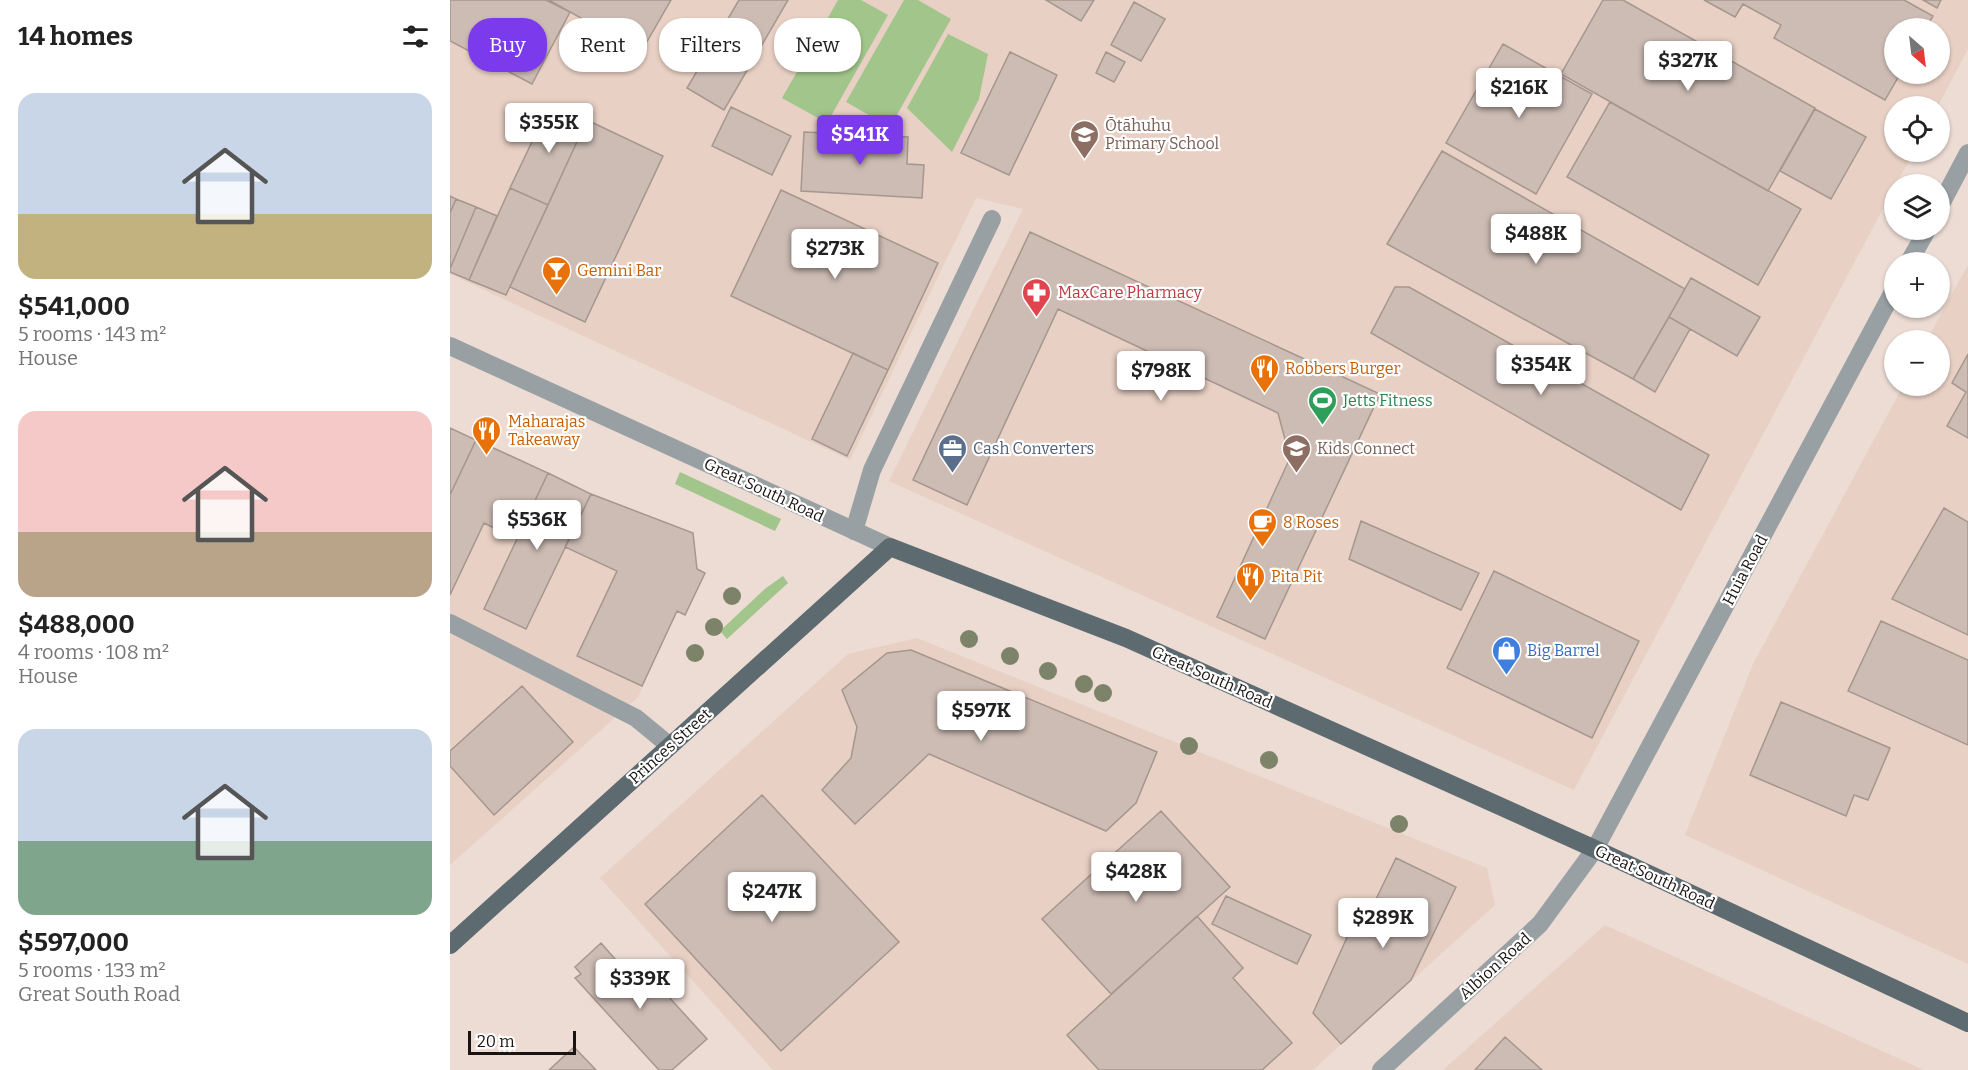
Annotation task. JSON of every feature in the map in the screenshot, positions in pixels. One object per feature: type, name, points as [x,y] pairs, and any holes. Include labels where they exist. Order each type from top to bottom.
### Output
[{"type":"main road","name":"Great South Road","points":[[890,547],[1126,638],[1595,849],[1968,1023]]},
{"type":"main road","name":"Princes Street","points":[[450,945],[890,547]]},
{"type":"street","points":[[1950,187],[1968,153]]},
{"type":"street","points":[[854,531],[872,470],[992,219]]},
{"type":"street","name":"Huia Road","points":[[1595,849],[1884,309]]},
{"type":"street","name":"Great South Road","points":[[450,346],[890,547]]},
{"type":"street","points":[[450,623],[636,718],[670,746]]},
{"type":"street","name":"Albion Road","points":[[1381,1070],[1540,924],[1595,849]]},
{"type":"shaded area","points":[[450,0],[1968,0],[1968,49],[1950,83],[1950,18],[1884,18],[1884,84],[1950,84],[1943,96],[1884,96],[1884,162],[1908,162],[1902,174],[1884,174],[1884,207],[1574,790],[889,481],[1023,209],[976,198],[850,460],[450,274]]},
{"type":"shaded area","points":[[1968,265],[1968,964],[1685,835],[1753,664],[1898,396],[1950,396],[1950,330],[1932,330],[1939,318],[1950,318],[1950,298]]},
{"type":"shaded area","points":[[450,428],[591,494],[705,573],[685,615],[677,612],[638,697],[450,865]]},
{"type":"shaded area","points":[[917,638],[1487,868],[1495,905],[1313,1070],[773,1070],[600,878],[848,654]]},
{"type":"shaded area","points":[[1605,925],[1924,1070],[1443,1070]]},
{"type":"green space","points":[[838,0],[861,0],[888,15],[861,63],[861,18],[828,18]]},
{"type":"green space","points":[[904,0],[918,0],[951,19],[890,127],[846,102]]},
{"type":"green space","points":[[948,34],[988,54],[979,99],[952,152],[907,108]]},
{"type":"green space","points":[[797,72],[856,72],[827,123],[782,98]]},
{"type":"green space","points":[[680,472],[781,519],[775,531],[675,484]]},
{"type":"green space","points":[[783,576],[788,583],[727,639],[720,631],[766,588]]},
{"type":"building","points":[[450,0],[546,0],[570,12],[567,18],[559,18],[559,33],[547,56],[547,18],[468,18],[468,50],[450,41]]},
{"type":"building","points":[[549,0],[671,0],[647,42],[647,18],[581,18]]},
{"type":"building","points":[[739,0],[788,0],[778,18],[774,18],[774,24],[762,45],[762,18],[728,18]]},
{"type":"building","points":[[1046,0],[1094,0],[1081,21]]},
{"type":"building","points":[[1603,0],[1623,0],[1815,108],[1768,191],[1561,74]]},
{"type":"building","points":[[1704,0],[1904,0],[1933,16],[1932,18],[1884,18],[1884,84],[1894,84],[1887,96],[1884,96],[1884,99],[1774,38],[1781,25],[1743,4],[1735,17]]},
{"type":"building","points":[[1923,0],[1941,0],[1937,8]]},
{"type":"building","points":[[1134,2],[1165,19],[1141,61],[1111,45]]},
{"type":"building","points":[[1503,44],[1592,94],[1536,194],[1446,143]]},
{"type":"building","points":[[1010,52],[1057,75],[1009,175],[961,153]]},
{"type":"building","points":[[1106,52],[1125,62],[1114,82],[1096,73]]},
{"type":"building","points":[[509,72],[538,72],[532,84]]},
{"type":"building","points":[[696,72],[746,72],[724,110],[687,88]]},
{"type":"building","points":[[1610,102],[1801,209],[1758,285],[1567,177]]},
{"type":"building","points":[[550,104],[587,120],[548,205],[510,188]]},
{"type":"building","points":[[731,107],[791,136],[772,175],[712,146]]},
{"type":"building","points":[[1815,109],[1866,137],[1831,199],[1780,171]]},
{"type":"building","points":[[587,120],[663,156],[585,322],[510,287]]},
{"type":"building","points":[[804,132],[908,137],[907,164],[924,165],[922,198],[801,191]]},
{"type":"building","points":[[1442,151],[1685,289],[1633,379],[1387,244]]},
{"type":"building","points":[[510,188],[548,205],[506,295],[469,280]]},
{"type":"building","points":[[781,190],[938,263],[888,370],[731,296]]},
{"type":"building","points":[[450,196],[456,199],[450,213]]},
{"type":"building","points":[[456,199],[476,207],[450,269],[450,213]]},
{"type":"building","points":[[476,207],[497,216],[469,280],[450,272],[450,269]]},
{"type":"building","points":[[1030,232],[1380,394],[1265,639],[1217,617],[1290,458],[1278,413],[1058,309],[967,505],[913,480]]},
{"type":"building","points":[[1691,278],[1760,317],[1737,356],[1669,317]]},
{"type":"building","points":[[1395,287],[1409,287],[1709,455],[1681,510],[1371,333]]},
{"type":"building","points":[[1669,317],[1690,329],[1655,392],[1633,379]]},
{"type":"building","points":[[853,353],[888,370],[847,456],[812,439]]},
{"type":"building","points":[[1968,354],[1968,438],[1947,426],[1966,392],[1952,383]]},
{"type":"building","points":[[450,428],[476,440],[450,495]]},
{"type":"building","points":[[476,440],[548,473],[517,539],[484,523],[450,595],[450,495]]},
{"type":"building","points":[[548,473],[591,494],[526,629],[484,609]]},
{"type":"building","points":[[591,494],[693,533],[697,569],[705,573],[685,615],[677,611],[642,686],[577,656],[617,571],[565,547]]},
{"type":"building","points":[[1944,508],[1968,522],[1968,635],[1892,599]]},
{"type":"building","points":[[1361,521],[1479,573],[1461,610],[1349,559]]},
{"type":"building","points":[[1494,571],[1639,641],[1592,738],[1447,668]]},
{"type":"building","points":[[1881,621],[1968,660],[1968,745],[1848,691]]},
{"type":"building","points":[[911,650],[1157,752],[1136,803],[1106,831],[929,754],[855,824],[822,790],[851,758],[857,727],[842,690],[887,653]]},
{"type":"building","points":[[522,686],[573,742],[494,815],[450,766],[450,751]]},
{"type":"building","points":[[1781,702],[1890,748],[1868,800],[1854,795],[1846,816],[1750,775]]},
{"type":"building","points":[[762,795],[899,942],[781,1051],[645,904]]},
{"type":"building","points":[[1161,811],[1230,887],[1111,994],[1042,919]]},
{"type":"building","points":[[1396,858],[1456,887],[1411,980],[1341,1044],[1313,1013],[1349,933],[1358,936]]},
{"type":"building","points":[[1226,896],[1311,935],[1297,964],[1212,924]]},
{"type":"building","points":[[1197,916],[1243,968],[1233,978],[1292,1043],[1262,1070],[1099,1070],[1067,1035]]},
{"type":"building","points":[[601,943],[637,984],[648,974],[707,1039],[672,1070],[659,1070],[575,978],[581,974],[575,967]]},
{"type":"building","points":[[1505,1037],[1542,1070],[1475,1070]]},
{"type":"building","points":[[574,1047],[596,1070],[549,1070]]},
{"type":"place","name":"Ōtāhuhu Primary School","points":[[1084,160]]},
{"type":"place","name":"Gemini Bar","points":[[556,296]]},
{"type":"place","name":"MaxCare Pharmacy","points":[[1037,318]]},
{"type":"place","name":"Robbers Burger","points":[[1264,394]]},
{"type":"place","name":"Jetts Fitness","points":[[1322,426]]},
{"type":"place","name":"Maharajas Takeaway","points":[[487,456]]},
{"type":"place","name":"Cash Converters","points":[[952,474]]},
{"type":"place","name":"Kids Connect","points":[[1296,474]]},
{"type":"place","name":"8 Roses","points":[[1262,548]]},
{"type":"place","name":"Pita Pit","points":[[1250,602]]},
{"type":"place","name":"Big Barrel","points":[[1506,676]]}]
